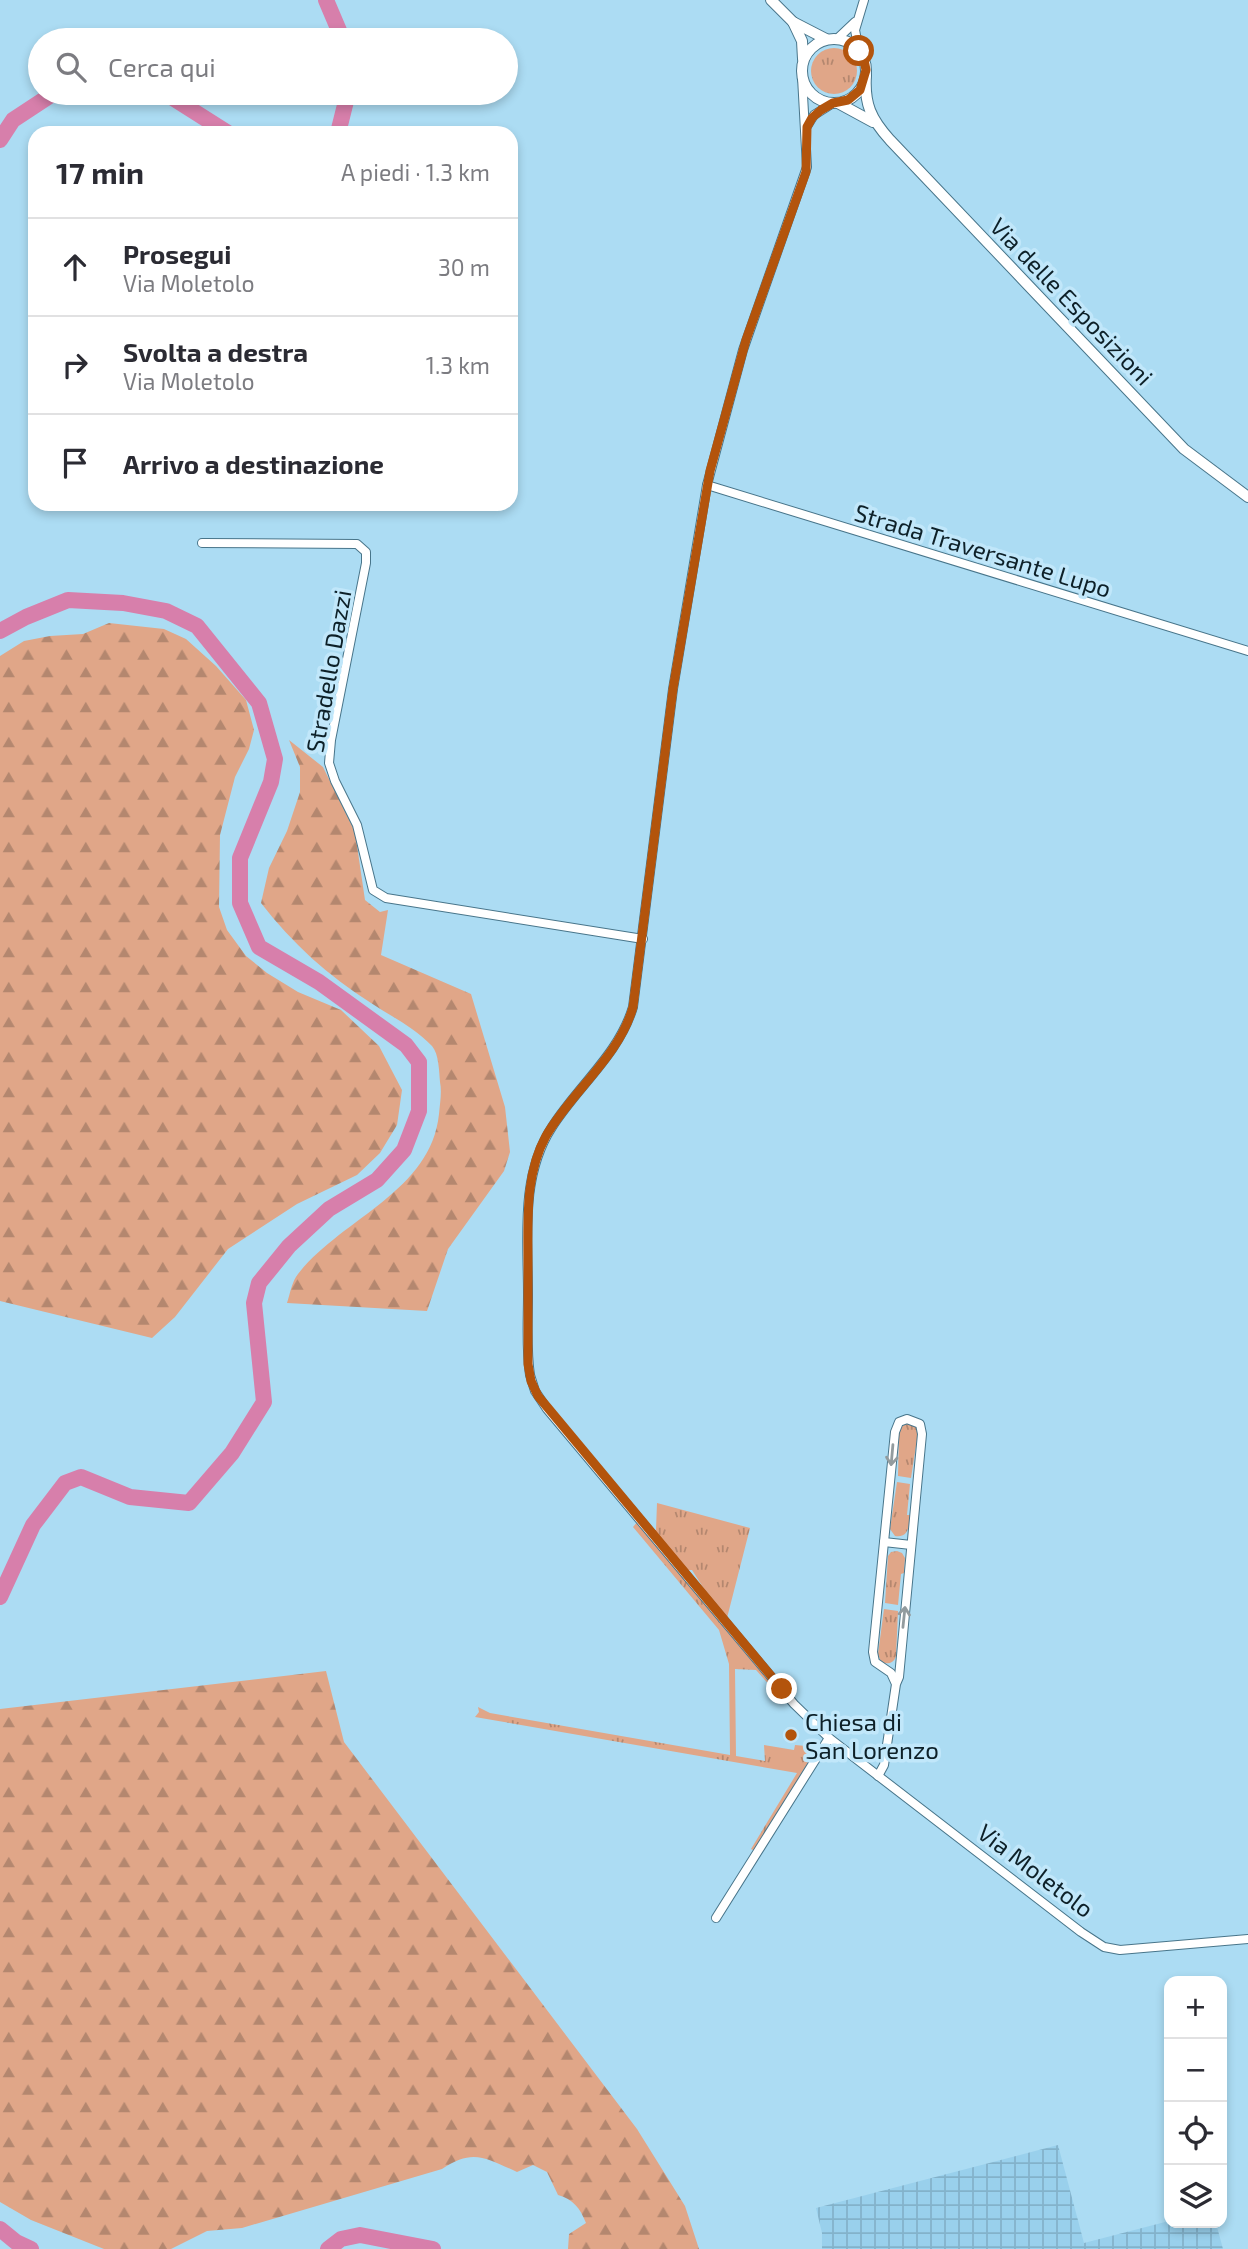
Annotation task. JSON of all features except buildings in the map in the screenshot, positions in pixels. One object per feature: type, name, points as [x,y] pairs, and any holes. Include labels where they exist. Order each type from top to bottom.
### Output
[{"type":"street","points":[[771,0],[793,22],[847,41],[859,51]]},
{"type":"street","points":[[806,128],[812,118],[848,100],[863,85],[866,65],[855,36],[864,0]]},
{"type":"street","points":[[836,105],[813,95],[806,87],[802,71],[805,55],[812,47],[857,20]]},
{"type":"street","name":"Via Moletolo","points":[[793,22],[802,44],[806,172],[743,350],[707,485],[673,689],[636,995],[628,1022],[612,1048],[555,1121],[534,1164],[528,1208],[530,1375],[538,1396],[547,1409],[799,1709],[829,1738],[1104,1947],[1126,1950],[1248,1939]]},
{"type":"street","name":"Via delle Esposizioni","points":[[866,75],[866,103],[876,124],[1184,449],[1248,496]]},
{"type":"street","name":"Via delle Esposizioni","points":[[836,105],[876,124]]},
{"type":"street","name":"Strada Traversante Lupo","points":[[707,485],[1248,651]]},
{"type":"street","name":"Stradello Dazzi","points":[[202,543],[357,544],[366,552],[331,740],[330,763],[335,781],[357,825],[373,890],[386,898],[643,939]]},
{"type":"street","points":[[878,1776],[884,1765],[899,1676],[922,1432],[920,1424],[910,1419],[901,1421],[895,1429],[873,1652],[876,1662],[891,1673],[896,1684]]},
{"type":"street","points":[[884,1542],[911,1545]]},
{"type":"street","points":[[883,1668],[890,1669],[896,1665],[901,1655]]},
{"type":"street","points":[[716,1918],[829,1738]]},
{"type":"shaded area","points":[[1058,2145],[1084,2243],[1164,2222],[1164,2228],[1217,2228],[1223,2249],[822,2249],[822,2233],[816,2208]]},
{"type":"green space","points":[[834,48],[843,49],[850,55],[856,62],[856,80],[850,87],[843,93],[834,94],[825,93],[818,87],[812,80],[811,71],[812,62],[818,55],[825,49]]},
{"type":"green space","points":[[109,623],[164,629],[186,639],[216,666],[246,700],[254,730],[249,749],[235,777],[220,835],[219,907],[227,930],[246,956],[267,973],[298,992],[341,1010],[379,1046],[402,1090],[397,1125],[380,1153],[357,1175],[297,1204],[228,1249],[175,1317],[152,1338],[0,1301],[0,656],[24,641],[83,634]]},
{"type":"green space","points":[[289,740],[323,767],[355,832],[365,900],[380,912],[388,910],[381,955],[471,994],[505,1107],[510,1152],[504,1171],[448,1249],[427,1311],[287,1303],[296,1277],[316,1254],[382,1202],[420,1164],[432,1141],[441,1094],[439,1068],[432,1046],[325,970],[285,932],[261,903],[269,868],[287,831],[300,792],[300,767]]},
{"type":"green space","points":[[908,1423],[916,1427],[918,1433],[911,1478],[898,1476],[899,1431]]},
{"type":"green space","points":[[897,1482],[910,1484],[907,1515],[910,1515],[909,1527],[906,1533],[900,1536],[895,1536],[890,1529]]},
{"type":"green space","points":[[657,1503],[750,1528],[727,1618],[692,1570],[687,1570],[653,1530],[656,1530]]},
{"type":"green space","points":[[638,1521],[785,1698],[783,1700],[756,1670],[735,1669],[736,1756],[765,1761],[764,1745],[794,1750],[795,1745],[806,1746],[807,1742],[821,1744],[755,1851],[751,1849],[797,1773],[475,1717],[479,1712],[478,1707],[490,1713],[730,1755],[729,1664],[719,1630],[633,1527]]},
{"type":"green space","points":[[897,1551],[905,1558],[898,1605],[885,1603],[888,1556]]},
{"type":"green space","points":[[884,1609],[898,1611],[896,1656],[888,1663],[881,1662],[878,1654]]},
{"type":"green space","points":[[326,1671],[344,1742],[637,2129],[685,2206],[699,2249],[568,2249],[569,2234],[586,2223],[575,2205],[558,2195],[547,2172],[533,2165],[517,2172],[480,2157],[462,2159],[442,2169],[242,2228],[207,2231],[171,2249],[104,2249],[31,2220],[0,2202],[0,1709]]},
{"type":"waterway","points":[[326,0],[338,28]]},
{"type":"waterway","points":[[0,140],[13,120],[36,105]]},
{"type":"waterway","points":[[184,105],[217,126]]},
{"type":"waterway","points":[[340,126],[345,105]]},
{"type":"waterway","points":[[0,631],[68,600],[123,603],[166,611],[197,626],[259,703],[275,759],[271,782],[240,858],[240,903],[259,947],[319,982],[406,1045],[419,1062],[419,1111],[404,1150],[377,1180],[329,1209],[289,1246],[259,1283],[254,1303],[264,1402],[232,1453],[189,1503],[130,1497],[81,1477],[65,1483],[33,1525],[0,1597]]},
{"type":"waterway","points":[[0,2229],[16,2242],[31,2249]]},
{"type":"waterway","points":[[328,2249],[341,2239],[360,2235],[433,2249]]},
{"type":"place","name":"Chiesa di San Lorenzo","points":[[791,1735]]},
{"type":"route","points":[[782,1689],[538,1396],[531,1381],[528,1364],[528,1208],[532,1173],[545,1138],[619,1038],[633,1007],[673,689],[710,471],[746,340],[806,172],[807,127],[821,110],[833,103],[848,100],[860,90],[865,81],[866,65],[859,51]]}]
